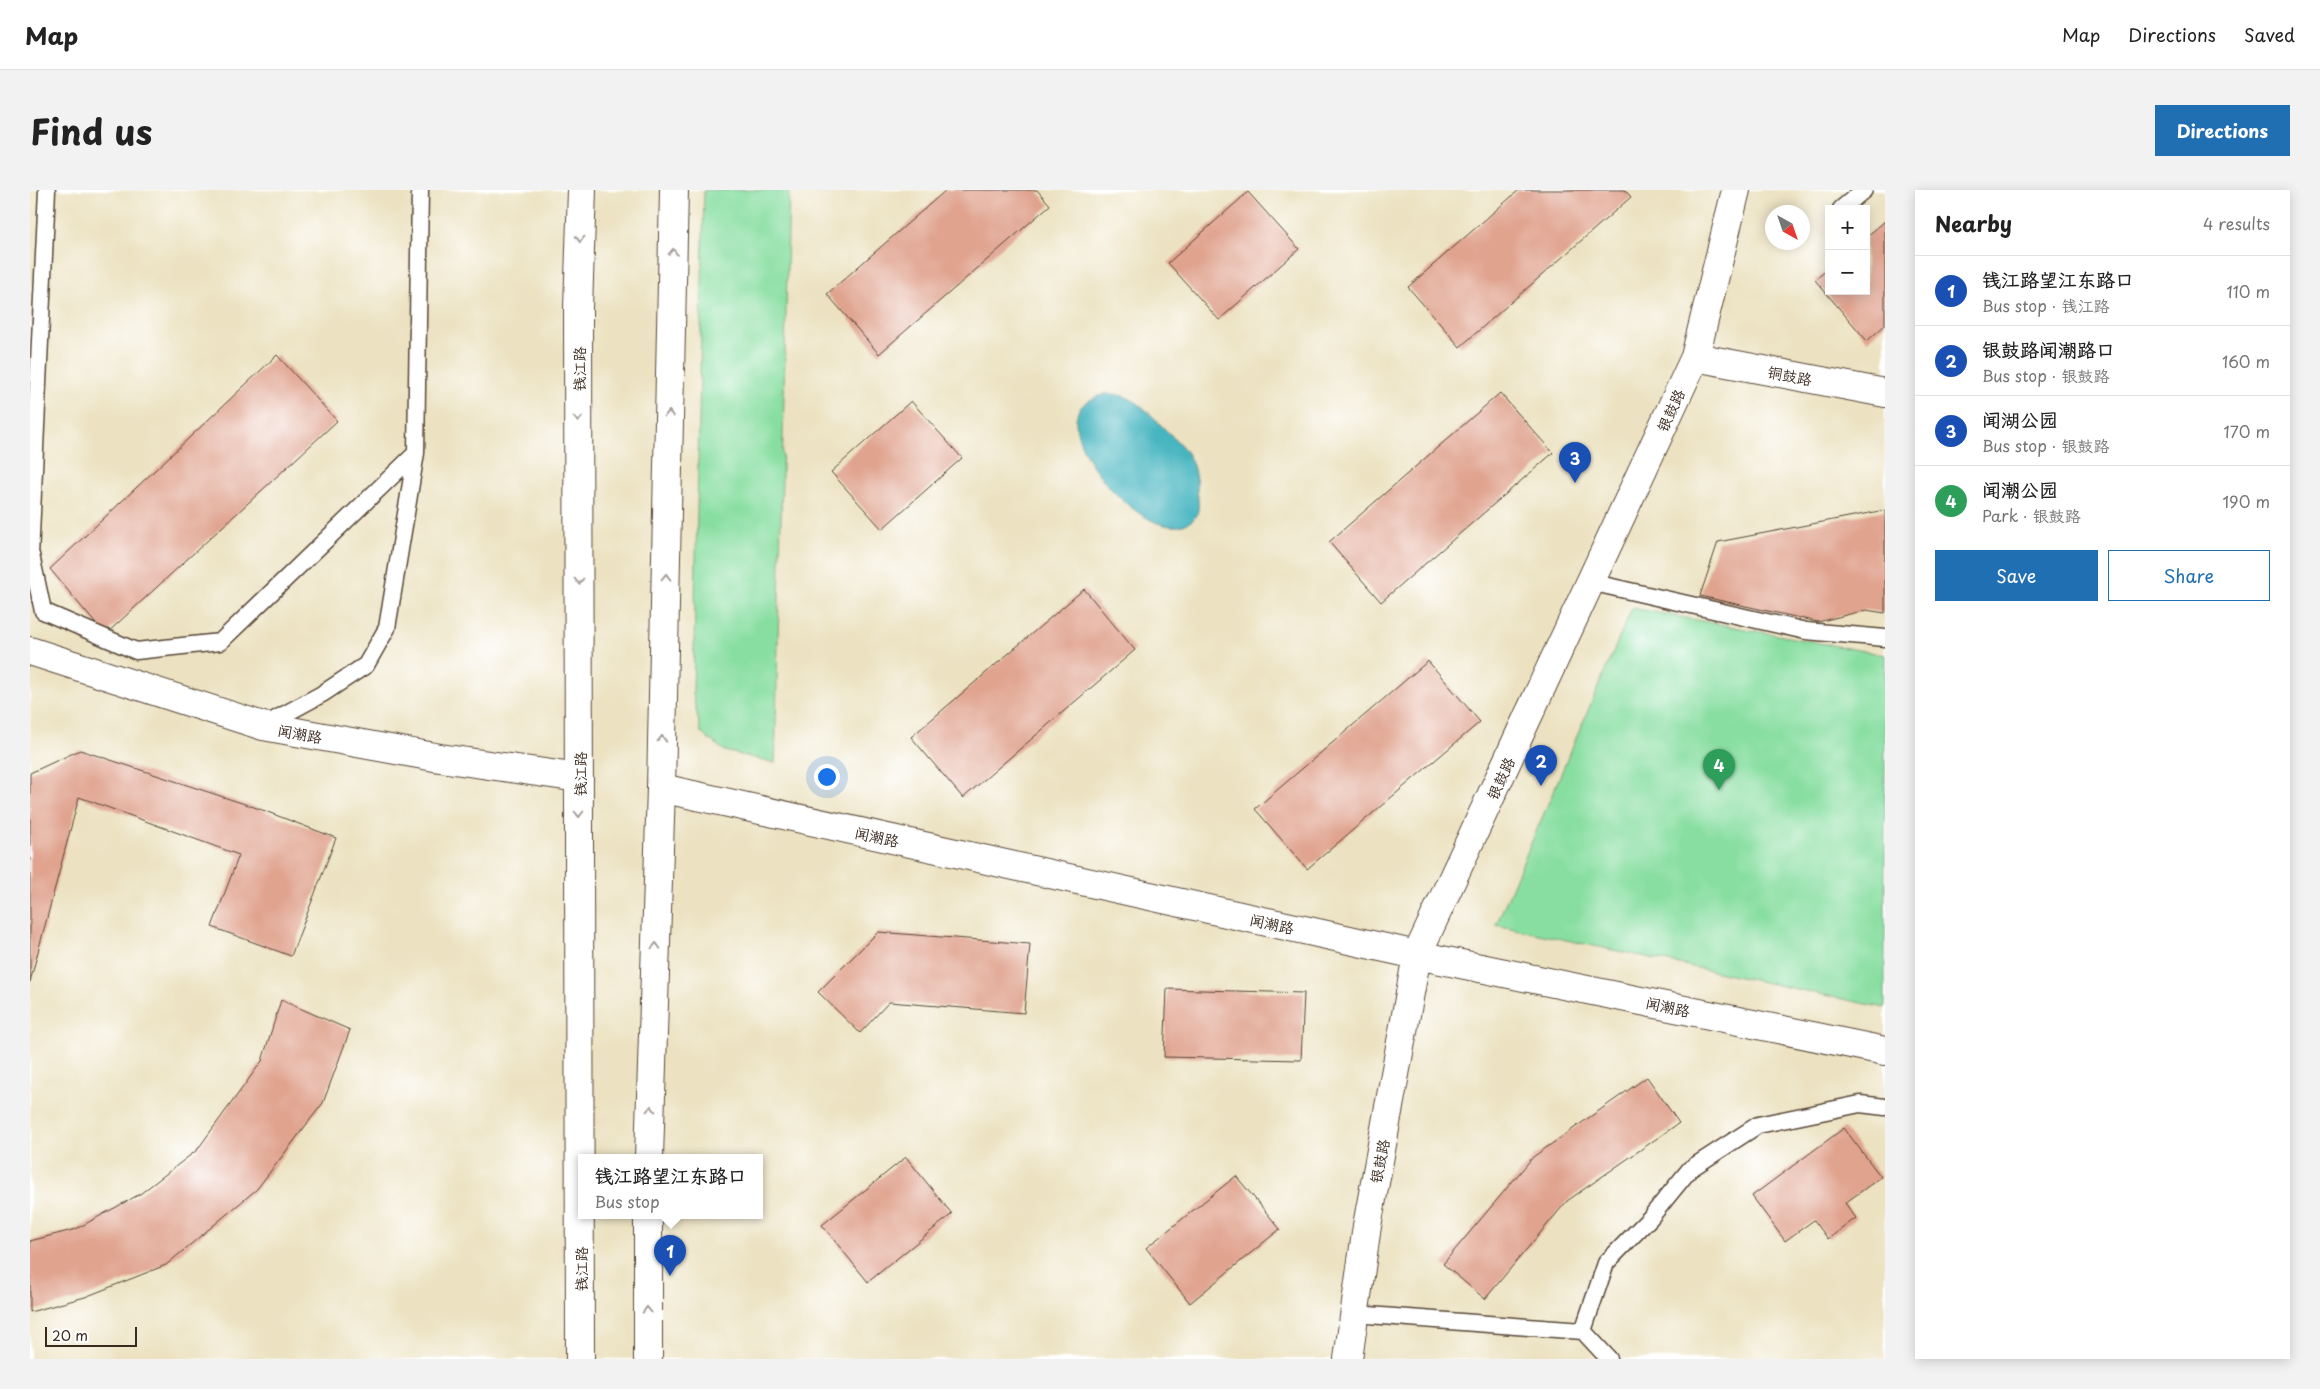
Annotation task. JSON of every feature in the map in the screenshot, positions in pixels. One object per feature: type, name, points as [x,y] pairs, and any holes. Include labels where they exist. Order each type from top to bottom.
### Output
[{"type":"street","name":"钱江路","points":[[580,1154],[578,308],[582,190]]},
{"type":"street","points":[[649,1154],[661,788],[674,190]]},
{"type":"street","name":"银鼓路","points":[[1348,1359],[1367,1226],[1417,955],[1695,357],[1736,190]]},
{"type":"street","name":"铜鼓路","points":[[1695,357],[1885,393]]},
{"type":"street","name":"闻潮路","points":[[30,651],[263,726],[440,758],[579,778]]},
{"type":"street","name":"闻潮路","points":[[661,788],[1417,955],[1885,1051]]},
{"type":"street","name":"钱江路","points":[[580,1219],[580,1359]]},
{"type":"street","points":[[648,1219],[648,1359]]},
{"type":"lane","points":[[48,190],[31,556],[44,611],[136,650],[220,642],[416,453]]},
{"type":"lane","points":[[263,726],[322,694],[366,665],[387,628],[416,453],[420,190]]},
{"type":"lane","points":[[1846,205],[1864,190]]},
{"type":"lane","points":[[1590,582],[1806,631],[1885,638]]},
{"type":"lane","points":[[1583,1331],[1606,1263],[1650,1218],[1690,1169],[1758,1125],[1860,1104],[1885,1107]]},
{"type":"lane","points":[[1355,1314],[1583,1331],[1609,1359]]},
{"type":"green space","points":[[704,190],[789,190],[775,763],[725,751],[701,733],[693,695]]},
{"type":"green space","points":[[1632,608],[1885,655],[1885,1008],[1496,925]]},
{"type":"water","points":[[1106,394],[1116,394],[1139,404],[1186,452],[1194,469],[1198,498],[1198,512],[1192,521],[1170,526],[1150,519],[1129,505],[1109,487],[1092,465],[1081,443],[1076,423],[1082,405]]},
{"type":"building","points":[[946,190],[1037,190],[1050,205],[879,354],[827,294]]},
{"type":"building","points":[[1519,190],[1625,190],[1631,197],[1460,347],[1408,287]]},
{"type":"building","points":[[1248,192],[1299,249],[1219,320],[1168,263]]},
{"type":"building","points":[[1885,221],[1885,325],[1867,341],[1828,295],[1870,295],[1870,234]]},
{"type":"building","points":[[1825,271],[1825,292],[1815,280]]},
{"type":"building","points":[[277,355],[337,421],[105,635],[50,569]]},
{"type":"building","points":[[1500,393],[1553,453],[1381,602],[1329,542]]},
{"type":"building","points":[[911,401],[962,458],[882,529],[831,472]]},
{"type":"building","points":[[1885,510],[1885,613],[1866,610],[1818,622],[1700,596],[1718,542]]},
{"type":"building","points":[[1084,589],[1135,650],[963,798],[911,737]]},
{"type":"building","points":[[1428,661],[1480,722],[1307,869],[1255,809]]},
{"type":"building","points":[[80,750],[257,808],[336,838],[291,956],[212,927],[239,855],[79,797],[30,982],[30,773]]},
{"type":"building","points":[[878,932],[1030,944],[1024,1013],[889,1002],[860,1033],[818,992]]},
{"type":"building","points":[[1167,989],[1304,993],[1301,1060],[1164,1057]]},
{"type":"building","points":[[281,1000],[350,1030],[323,1103],[257,1189],[166,1265],[85,1297],[30,1312],[30,1241],[76,1229],[140,1194],[197,1150],[262,1061]]},
{"type":"building","points":[[1647,1077],[1679,1123],[1567,1201],[1485,1299],[1443,1264],[1533,1157]]},
{"type":"building","points":[[1844,1128],[1881,1177],[1845,1203],[1856,1218],[1828,1239],[1814,1220],[1785,1241],[1752,1196]]},
{"type":"building","points":[[906,1157],[952,1214],[868,1282],[822,1225]]},
{"type":"building","points":[[1236,1176],[1280,1229],[1190,1303],[1146,1248]]},
{"type":"place","name":"闻湖公园","points":[[1575,483]]},
{"type":"place","name":"银鼓路闻潮路口","points":[[1541,786]]},
{"type":"place","name":"闻潮公园","points":[[1719,790]]},
{"type":"place","name":"钱江路望江东路口","points":[[670,1276]]}]
